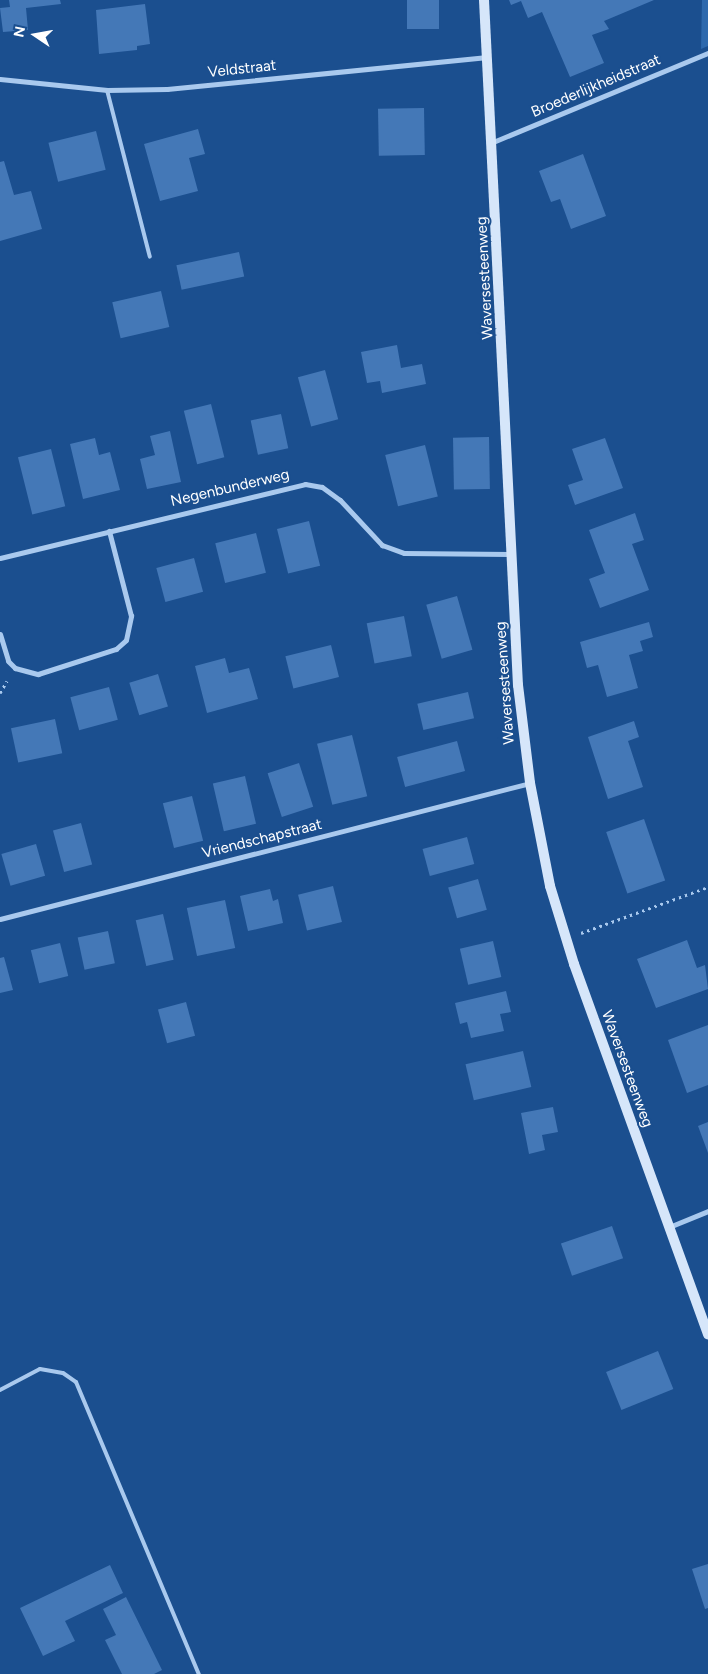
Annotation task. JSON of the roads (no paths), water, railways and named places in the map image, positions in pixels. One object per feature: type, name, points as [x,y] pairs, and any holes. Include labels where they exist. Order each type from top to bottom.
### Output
[{"type":"street","name":"Waversesteenweg","points":[[484,0],[486,57],[493,142],[518,685],[530,783],[550,886],[566,938],[708,1335]]},
{"type":"street","name":"Broederlijkheidstraat","points":[[493,142],[708,53]]},
{"type":"street","name":"Veldstraat","points":[[0,79],[107,90],[167,89],[486,57]]},
{"type":"street","name":"Negenbunderweg","points":[[0,558],[305,484],[322,487],[340,500],[382,545],[404,554],[513,554]]},
{"type":"street","points":[[0,634],[8,661],[15,668],[38,674],[116,649],[126,640],[130,616],[109,531]]},
{"type":"street","name":"Vriendschapstraat","points":[[0,919],[530,783]]},
{"type":"street","points":[[668,1227],[708,1211]]},
{"type":"lane","points":[[107,90],[150,257]]},
{"type":"lane","points":[[0,1390],[40,1369],[62,1373],[76,1382],[199,1674]]}]
